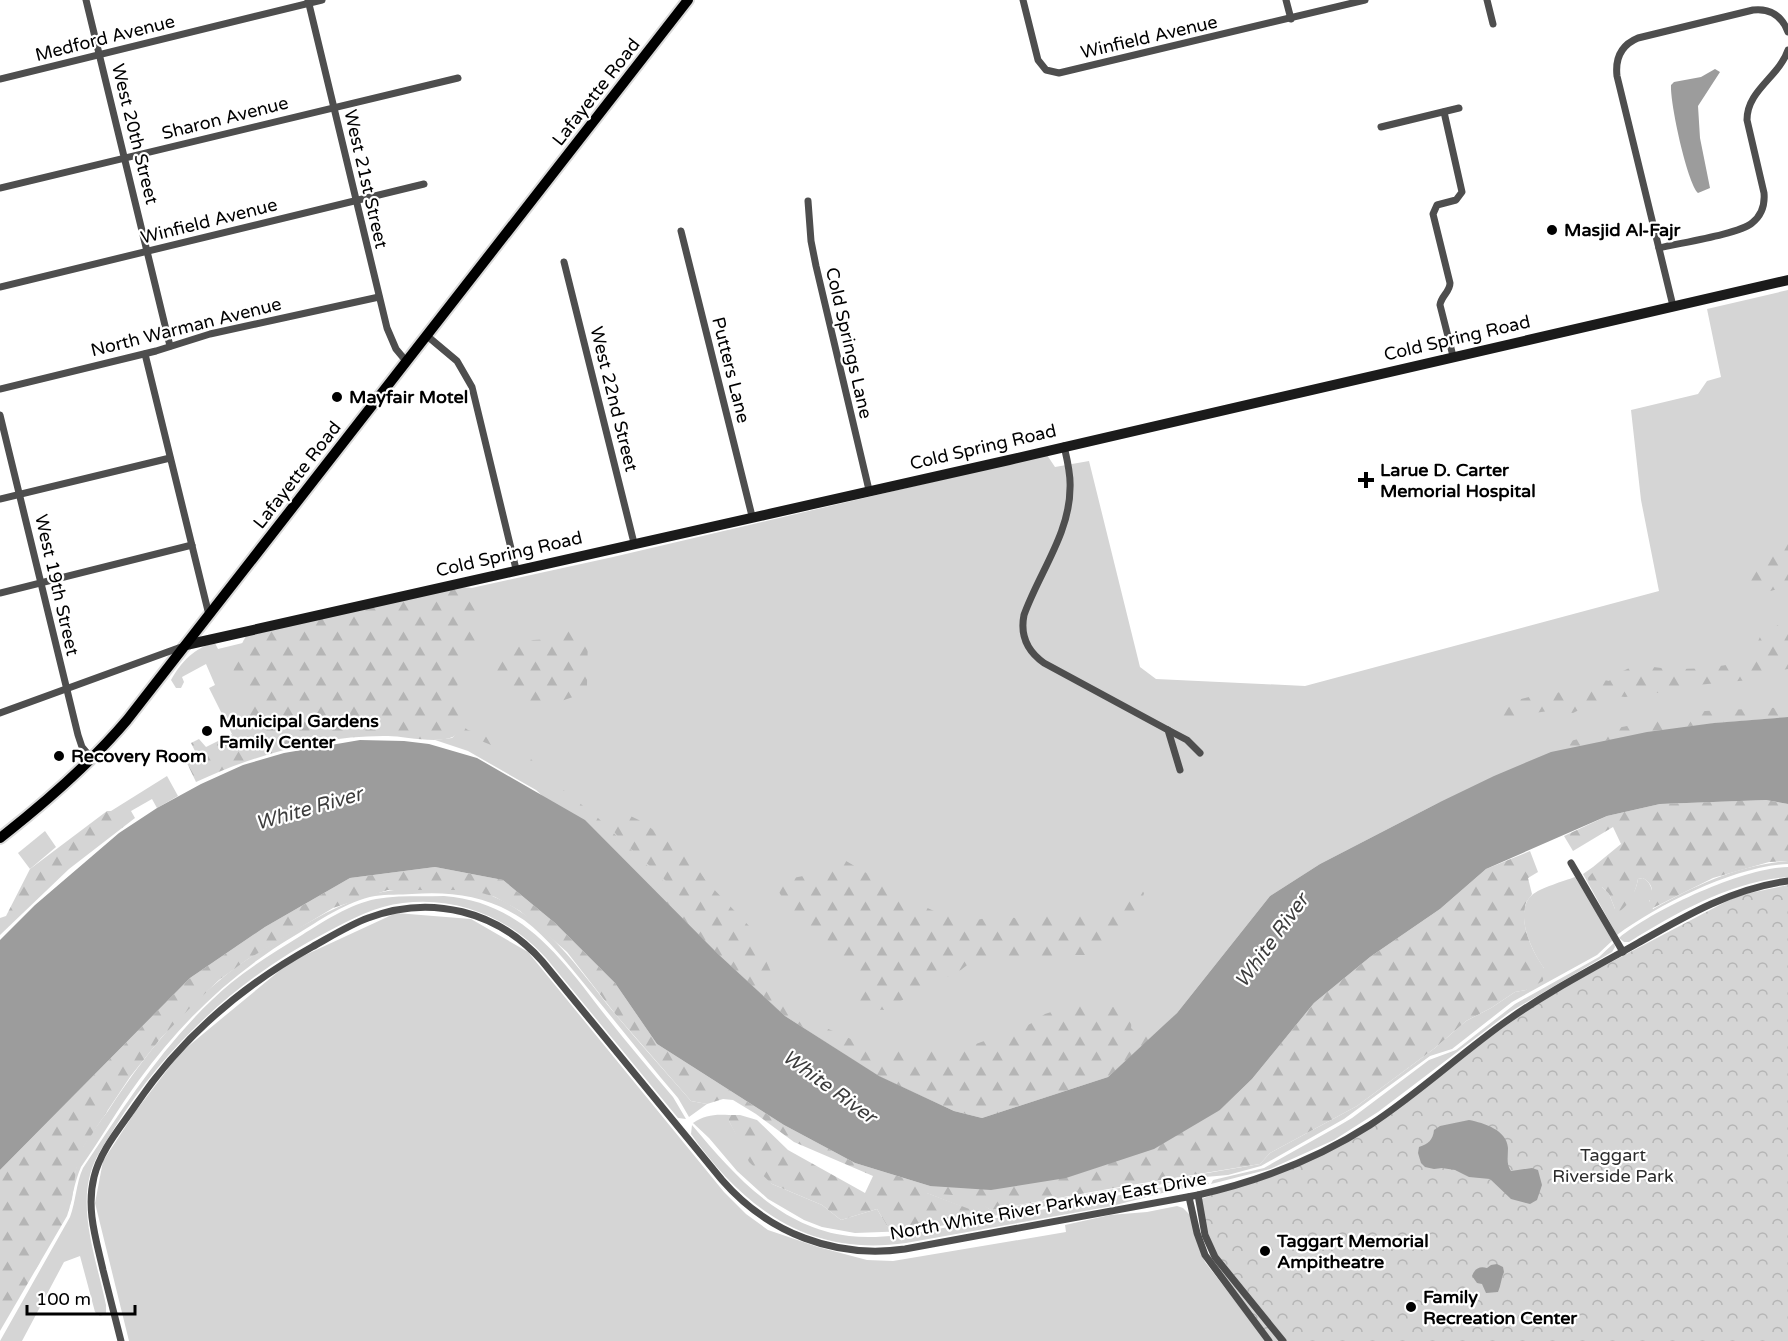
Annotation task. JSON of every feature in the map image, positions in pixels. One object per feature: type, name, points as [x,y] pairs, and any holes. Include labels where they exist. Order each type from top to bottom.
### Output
[{"type":"main road","name":"Lafayette Road","points":[[0,838],[52,797],[92,759],[127,720],[688,0]]},
{"type":"street","name":"West 20th Street","points":[[86,0],[170,346]]},
{"type":"street","name":"Medford Avenue","points":[[0,79],[322,0]]},
{"type":"street","name":"Winfield Avenue","points":[[1023,0],[1038,60],[1046,70],[1056,73],[1365,0]]},
{"type":"street","points":[[1286,0],[1291,19]]},
{"type":"street","points":[[1488,0],[1493,24]]},
{"type":"street","name":"West 21st Street","points":[[309,2],[379,297],[393,345],[406,360]]},
{"type":"street","points":[[1673,306],[1616,68],[1622,50],[1635,39],[1753,10],[1766,10],[1773,13],[1785,24],[1788,32]]},
{"type":"street","points":[[1659,248],[1742,229],[1759,216],[1764,193],[1747,113],[1753,97],[1782,62],[1788,50]]},
{"type":"street","name":"Sharon Avenue","points":[[0,188],[458,78]]},
{"type":"street","points":[[1381,127],[1459,108]]},
{"type":"street","points":[[1444,112],[1462,192],[1456,200],[1438,205],[1433,214],[1450,283],[1440,305],[1453,356]]},
{"type":"street","name":"Winfield Avenue","points":[[0,287],[424,184]]},
{"type":"street","name":"Cold Springs Lane","points":[[808,201],[816,266],[869,490]]},
{"type":"street","name":"Putters Lane","points":[[681,231],[752,516]]},
{"type":"street","name":"West 22nd Street","points":[[564,262],[634,543]]},
{"type":"street","name":"Cold Spring Road","points":[[186,645],[1788,280]]},
{"type":"street","name":"North Warman Avenue","points":[[0,389],[145,354],[210,334],[379,297]]},
{"type":"street","points":[[426,335],[457,361],[472,387],[516,569]]},
{"type":"street","points":[[145,354],[209,615]]},
{"type":"street","name":"West 19th Street","points":[[0,415],[66,688],[81,743],[92,759]]},
{"type":"street","points":[[1064,446],[1070,477],[1070,494],[1056,544],[1025,611],[1022,624],[1025,641],[1031,652],[1044,663],[1186,740],[1200,753]]},
{"type":"street","points":[[0,499],[170,458]]},
{"type":"street","points":[[0,593],[192,545]]},
{"type":"street","points":[[0,713],[186,645]]},
{"type":"street","points":[[1168,730],[1180,770]]},
{"type":"street","points":[[1571,863],[1623,952]]},
{"type":"street","name":"North White River Parkway East Drive","points":[[121,1341],[92,1221],[90,1200],[98,1163],[106,1148],[147,1089],[184,1044],[220,1009],[285,962],[352,925],[392,910],[428,907],[455,910],[477,916],[502,927],[526,944],[729,1188],[761,1216],[778,1227],[826,1246],[852,1250],[898,1250],[1189,1197],[1269,1175],[1307,1160],[1340,1143],[1388,1113],[1522,1010],[1710,904],[1750,889],[1788,881]]},
{"type":"street","points":[[1198,1195],[1205,1234],[1216,1259],[1283,1341]]},
{"type":"street","points":[[1189,1197],[1205,1256],[1269,1341]]},
{"type":"green space","points":[[1788,290],[1788,717],[1714,723],[1438,803],[1320,864],[1270,896],[1177,1013],[1141,1049],[927,1081],[785,1016],[536,790],[468,751],[435,740],[452,738],[458,732],[235,740],[209,688],[215,685],[206,664],[182,677],[184,682],[181,688],[176,688],[171,680],[189,656],[215,643],[218,649],[1047,455],[1055,467],[1089,461],[1140,667],[1156,679],[1305,686],[1659,591],[1641,500],[1631,410],[1698,394],[1707,381],[1721,377],[1707,309]]},
{"type":"green space","points":[[1788,536],[1788,586],[1760,594],[1752,593],[1744,580],[1746,568],[1762,552]]},
{"type":"green space","points":[[459,587],[473,588],[477,602],[475,641],[464,660],[456,691],[463,718],[461,725],[468,730],[523,750],[545,775],[598,818],[690,907],[663,878],[620,839],[607,823],[608,814],[618,810],[643,822],[684,854],[750,927],[763,946],[763,954],[771,972],[763,980],[763,985],[771,996],[797,1015],[871,1048],[970,1046],[1030,1024],[1045,1014],[1087,1003],[1111,1007],[1133,1007],[1131,1028],[1140,1037],[1150,1029],[1158,1032],[1108,1077],[982,1118],[954,1111],[878,1076],[785,1016],[718,954],[575,810],[506,751],[459,732],[446,739],[436,740],[388,736],[339,739],[265,755],[196,782],[186,761],[197,755],[191,743],[199,739],[206,747],[232,734],[235,740],[249,735],[243,690],[233,672],[238,651],[246,636]]},
{"type":"green space","points":[[1785,620],[1788,621],[1788,669],[1764,673],[1749,680],[1697,685],[1679,690],[1625,697],[1609,695],[1573,713],[1556,710],[1534,713],[1518,723],[1500,725],[1498,716],[1517,700],[1582,689],[1599,679],[1609,681],[1619,673],[1636,666],[1668,669],[1697,668],[1749,660],[1760,637]]},
{"type":"green space","points":[[583,626],[588,632],[587,686],[573,697],[538,709],[502,688],[492,686],[489,677],[493,662],[506,650],[533,640],[553,639],[571,628]]},
{"type":"green space","points":[[1788,707],[1788,717],[1714,723],[1647,732],[1551,752],[1545,748],[1622,727],[1705,711]]},
{"type":"green space","points":[[167,776],[178,796],[157,808],[152,799],[131,811],[111,811]]},
{"type":"green space","points":[[1766,800],[1788,804],[1788,861],[1769,862],[1713,878],[1651,909],[1648,906],[1652,888],[1643,878],[1638,879],[1632,897],[1620,911],[1615,909],[1609,894],[1602,887],[1593,887],[1589,884],[1588,878],[1593,872],[1593,867],[1621,844],[1613,827],[1573,851],[1564,836],[1607,816],[1660,804]]},
{"type":"green space","points":[[107,811],[131,811],[135,818],[69,869],[0,935],[0,918],[6,916],[30,869]]},
{"type":"green space","points":[[45,831],[56,847],[30,869],[18,853]]},
{"type":"green space","points":[[1530,851],[1538,872],[1528,878],[1532,894],[1525,905],[1524,915],[1526,931],[1532,947],[1544,968],[1543,981],[1526,990],[1515,992],[1466,1021],[1435,1048],[1357,1106],[1270,1153],[1260,1164],[991,1210],[965,1196],[927,1193],[980,1213],[894,1228],[887,1226],[877,1209],[841,1220],[822,1205],[772,1184],[749,1162],[729,1121],[729,1115],[740,1115],[757,1120],[788,1150],[865,1193],[873,1176],[794,1142],[733,1100],[723,1099],[707,1104],[691,1101],[616,1015],[567,952],[520,911],[495,897],[472,890],[388,890],[333,908],[248,959],[219,980],[161,1038],[130,1077],[84,1146],[76,1170],[67,1216],[0,1331],[0,1170],[190,978],[265,927],[350,878],[435,867],[503,880],[555,923],[615,983],[657,1044],[784,1125],[855,1163],[930,1186],[1220,1110],[1252,1079],[1314,1003],[1370,957],[1440,909],[1486,869]]},
{"type":"green space","points":[[841,858],[934,911],[976,920],[997,916],[1016,918],[1073,911],[1101,912],[1116,909],[1140,888],[1144,893],[1140,908],[1125,919],[1115,943],[1100,955],[1065,955],[1044,962],[993,957],[975,959],[953,976],[941,978],[885,1010],[870,1009],[861,1004],[847,1003],[846,994],[861,984],[844,966],[838,944],[820,938],[801,915],[791,913],[779,892],[787,880],[815,873]]},
{"type":"green space","points":[[1788,861],[1788,864],[1767,866],[1722,879],[1676,899],[1617,935],[1583,874],[1593,867],[1593,887],[1602,887],[1609,894],[1615,909],[1631,897],[1638,879],[1643,878],[1651,888],[1653,896],[1649,901],[1653,909],[1718,878],[1752,867]]},
{"type":"green space","points":[[1788,867],[1788,877],[1746,885],[1725,892],[1666,920],[1629,942],[1624,942],[1619,938],[1654,915],[1700,892],[1748,874]]},
{"type":"green space","points":[[1575,877],[1613,940],[1597,955],[1512,1002],[1452,1049],[1430,1056],[1344,1119],[1261,1166],[1228,1175],[1194,1178],[940,1226],[909,1231],[855,1233],[822,1227],[804,1220],[768,1199],[737,1171],[693,1123],[710,1116],[729,1115],[729,1121],[736,1134],[772,1184],[822,1205],[841,1220],[877,1209],[887,1226],[894,1228],[978,1213],[924,1192],[958,1188],[991,1210],[1260,1164],[1270,1153],[1357,1106],[1435,1048],[1466,1021],[1515,992],[1526,990],[1544,968],[1526,932],[1524,911],[1527,902],[1532,895],[1541,890]]},
{"type":"green space","name":"Taggart Riverside Park","points":[[1788,885],[1788,1341],[1265,1341],[1210,1256],[1199,1200],[1324,1151],[1388,1113],[1543,998],[1729,900],[1745,894]]},
{"type":"green space","points":[[406,889],[474,890],[497,898],[518,910],[537,924],[571,959],[625,1026],[691,1101],[707,1104],[689,1117],[678,1098],[564,960],[524,920],[497,905],[470,897],[441,893],[375,896],[354,902],[333,912],[271,950],[209,1000],[190,1019],[139,1080],[81,1167],[67,1216],[80,1153],[84,1145],[145,1058],[188,1009],[237,967],[319,917],[361,898]]},
{"type":"green space","points":[[444,896],[472,900],[496,909],[518,921],[537,936],[572,973],[673,1097],[686,1119],[678,1118],[546,958],[516,932],[481,913],[443,903],[403,903],[373,910],[345,922],[295,950],[235,992],[208,1015],[158,1068],[115,1127],[94,1162],[87,1190],[88,1223],[106,1314],[100,1316],[95,1312],[80,1256],[64,1262],[22,1341],[0,1341],[70,1217],[83,1168],[151,1070],[188,1024],[231,983],[257,964],[319,924],[347,909],[366,901],[384,898]]},
{"type":"green space","points":[[396,913],[471,919],[528,952],[724,1192],[746,1214],[768,1230],[867,1260],[893,1261],[1066,1232],[1065,1225],[1110,1215],[1147,1212],[1177,1206],[1183,1208],[1191,1216],[1205,1262],[1266,1341],[129,1341],[95,1203],[103,1161],[135,1112],[180,1053],[290,962]]},
{"type":"green space","points":[[1614,943],[1615,947],[1612,952],[1510,1012],[1378,1112],[1334,1140],[1270,1169],[1211,1184],[1213,1180],[1264,1168],[1352,1118],[1429,1060],[1456,1050],[1515,1004],[1599,957]]},
{"type":"green space","points":[[692,1125],[742,1180],[780,1211],[824,1231],[849,1236],[879,1237],[908,1234],[1201,1180],[1207,1180],[1209,1184],[1112,1206],[906,1243],[871,1245],[840,1243],[810,1235],[757,1206],[712,1161],[691,1134]]},
{"type":"water","points":[[1715,69],[1720,72],[1698,106],[1700,138],[1710,188],[1698,193],[1689,174],[1680,142],[1671,85],[1674,82],[1701,77]]},
{"type":"water","name":"White River","points":[[1788,717],[1788,804],[1766,800],[1660,804],[1607,816],[1486,869],[1440,909],[1370,957],[1314,1003],[1252,1079],[1220,1110],[1154,1149],[1066,1178],[991,1190],[930,1186],[855,1163],[784,1125],[657,1044],[615,983],[555,923],[503,880],[435,867],[350,878],[265,927],[190,978],[0,1170],[0,940],[35,905],[119,833],[157,808],[201,784],[243,765],[284,753],[360,740],[404,741],[429,744],[477,758],[585,820],[718,954],[785,1016],[879,1076],[954,1111],[982,1118],[1108,1077],[1177,1013],[1270,896],[1320,864],[1438,803],[1551,752],[1647,732],[1714,723]]},
{"type":"water","points":[[1469,1120],[1488,1125],[1504,1136],[1511,1171],[1532,1168],[1538,1170],[1542,1185],[1537,1200],[1530,1204],[1511,1199],[1490,1179],[1469,1177],[1455,1170],[1425,1167],[1421,1163],[1419,1147],[1430,1141],[1434,1130],[1440,1126]]},
{"type":"water","points":[[1497,1264],[1503,1267],[1504,1272],[1498,1292],[1486,1293],[1482,1284],[1477,1283],[1472,1276],[1478,1268],[1487,1268]]},
{"type":"place","name":"Masjid Al-Fajr","points":[[1552,230]]},
{"type":"place","name":"Mayfair Motel","points":[[337,397]]},
{"type":"place","name":"Larue D. Carter Memorial Hospital","points":[[1366,480]]},
{"type":"place","name":"Municipal Gardens Family Center","points":[[207,731]]},
{"type":"place","name":"Recovery Room","points":[[59,756]]},
{"type":"place","name":"Taggart Memorial Ampitheatre","points":[[1265,1251]]},
{"type":"place","name":"Family Recreation Center","points":[[1411,1307]]}]
